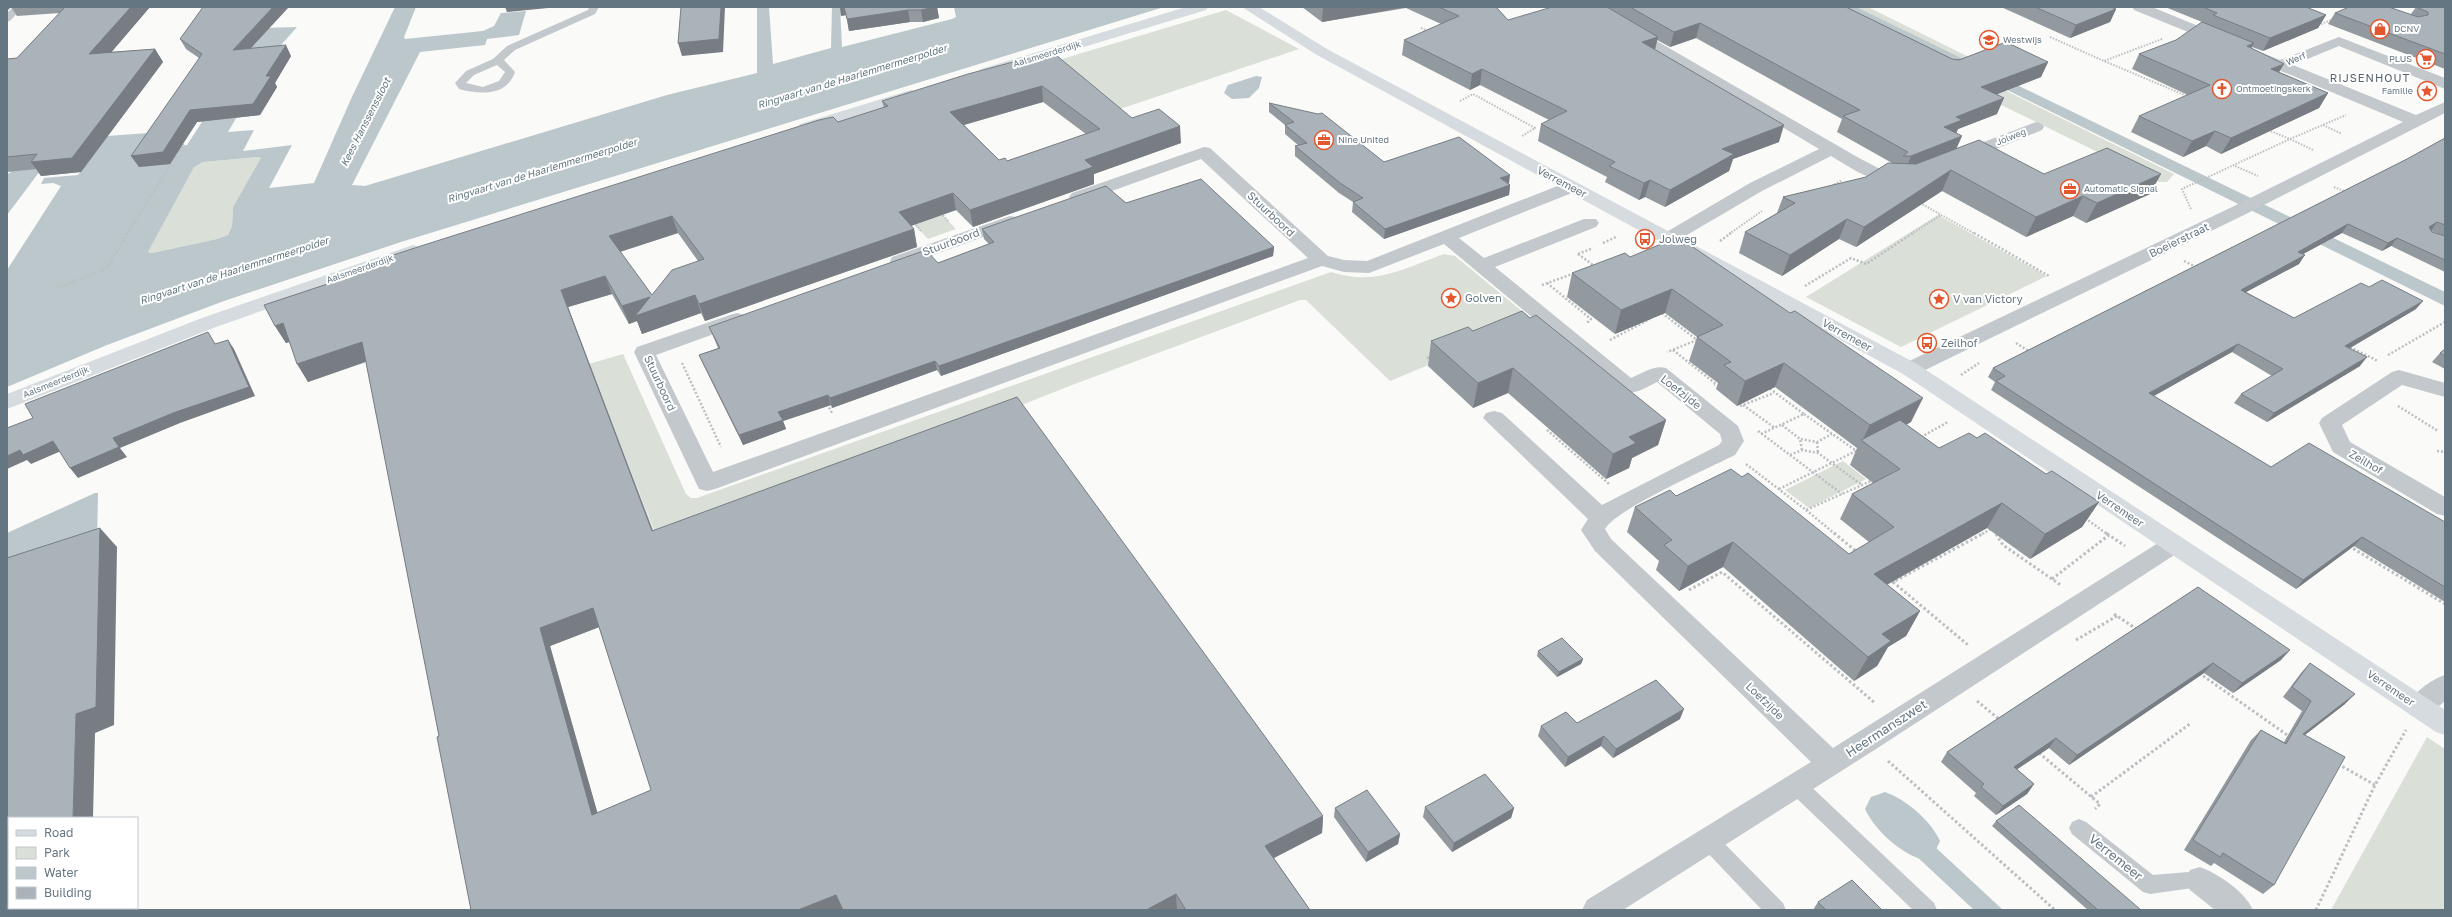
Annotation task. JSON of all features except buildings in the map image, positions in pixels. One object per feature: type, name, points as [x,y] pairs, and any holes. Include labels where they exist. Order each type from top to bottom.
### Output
[{"type":"street","name":"Aalsmeerderdijk","points":[[971,76],[1201,7]]},
{"type":"street","name":"Verremeer","points":[[1249,7],[1322,52],[1571,187],[1644,224],[1910,369],[2445,724]]},
{"type":"street","points":[[1588,7],[1853,162],[1887,178],[1899,180],[1914,175]]},
{"type":"street","points":[[2139,7],[2281,65]]},
{"type":"street","points":[[2157,14],[2175,7]]},
{"type":"street","points":[[2339,41],[2445,84]]},
{"type":"street","name":"Werf","points":[[2281,65],[2339,41]]},
{"type":"street","name":"Werf","points":[[2281,65],[2416,121]]},
{"type":"street","points":[[789,132],[926,90]]},
{"type":"street","name":"Boeierstraat","points":[[1910,369],[2238,212],[2445,107]]},
{"type":"street","name":"Jolweg","points":[[1950,161],[2036,127]]},
{"type":"street","points":[[1669,238],[1756,187],[1832,149]]},
{"type":"street","name":"Stuurboord","points":[[1065,202],[1204,152],[1321,260],[1344,266],[1369,267],[1571,187]]},
{"type":"street","name":"Stuurboord","points":[[885,266],[1029,214]]},
{"type":"street","points":[[1482,266],[1590,223]]},
{"type":"street","name":"Loefzijde","points":[[1447,237],[1629,387],[1658,373],[1730,431],[1730,445]]},
{"type":"street","name":"Aalsmeerderdijk","points":[[7,402],[93,366],[264,302],[426,247]]},
{"type":"street","name":"Stuurboord","points":[[755,312],[644,352],[707,483],[1321,260]]},
{"type":"street","points":[[2399,377],[2445,390]]},
{"type":"street","name":"Zeilhof","points":[[2399,377],[2330,423],[2341,448],[2445,508]]},
{"type":"street","points":[[1494,418],[1600,517],[1628,500],[1730,445]]},
{"type":"street","name":"Loefzijde","points":[[1600,517],[1593,530],[1603,544],[1830,763]]},
{"type":"street","name":"Heermanszwet","points":[[1597,910],[1867,741],[2174,544]]},
{"type":"street","points":[[2419,707],[2445,686]]},
{"type":"street","name":"Verremeer","points":[[2200,880],[2238,910]]},
{"type":"lane","points":[[7,19],[18,7]]},
{"type":"lane","points":[[497,61],[511,48],[592,12],[594,7]]},
{"type":"lane","points":[[1796,785],[1926,910]]},
{"type":"lane","name":"Verremeer","points":[[2080,828],[2150,885],[2200,880]]},
{"type":"lane","points":[[1709,841],[1776,910]]},
{"type":"path","points":[[2321,24],[2339,16]]},
{"type":"path","points":[[2314,21],[2328,26],[2339,41]]},
{"type":"path","points":[[1421,28],[1433,33]]},
{"type":"path","points":[[2104,61],[2191,28]]},
{"type":"path","points":[[2050,37],[2190,97]]},
{"type":"path","points":[[1436,114],[1473,94],[1535,128],[1502,150]]},
{"type":"path","points":[[2182,189],[2372,103]]},
{"type":"path","points":[[2261,127],[2290,139]]},
{"type":"path","points":[[57,288],[106,270],[184,143]]},
{"type":"path","points":[[2310,176],[2351,195]]},
{"type":"path","points":[[1828,189],[1846,178]]},
{"type":"path","points":[[1887,178],[1897,191],[2074,290]]},
{"type":"path","points":[[1700,255],[1763,211]]},
{"type":"path","points":[[940,212],[964,237]]},
{"type":"path","points":[[1782,299],[1851,258],[1866,264],[1941,215]]},
{"type":"path","points":[[909,217],[936,248]]},
{"type":"path","points":[[914,222],[920,220]]},
{"type":"path","points":[[1578,254],[1644,224]]},
{"type":"path","points":[[2161,249],[2200,269]]},
{"type":"path","points":[[1518,294],[1594,265],[1601,265]]},
{"type":"path","points":[[1547,283],[1592,319],[1585,324],[1591,328]]},
{"type":"path","points":[[1607,342],[1662,313],[1697,340],[1656,357],[1658,373]]},
{"type":"path","points":[[2378,361],[2445,322]]},
{"type":"path","points":[[1687,332],[1694,329]]},
{"type":"path","points":[[1993,329],[2034,353]]},
{"type":"path","points":[[2349,346],[2378,361],[2399,377]]},
{"type":"path","points":[[1427,358],[1434,355]]},
{"type":"path","points":[[688,360],[681,363],[733,474]]},
{"type":"path","points":[[1765,385],[1862,455]]},
{"type":"path","points":[[2376,392],[2438,431]]},
{"type":"path","points":[[1734,408],[1775,393]]},
{"type":"path","points":[[825,400],[844,433]]},
{"type":"path","points":[[1743,405],[1775,428]]},
{"type":"path","points":[[1920,437],[1972,410]]},
{"type":"path","points":[[1804,414],[1761,434],[1730,445],[1779,489],[1858,553]]},
{"type":"path","points":[[1940,419],[1954,427]]},
{"type":"path","points":[[1782,425],[1800,439],[1817,442],[1832,434]]},
{"type":"path","points":[[1755,429],[1842,494]]},
{"type":"path","points":[[1800,439],[1802,450]]},
{"type":"path","points":[[1817,442],[1818,452]]},
{"type":"path","points":[[1790,455],[1802,450],[1818,452],[1862,485]]},
{"type":"path","points":[[1779,489],[1856,451]]},
{"type":"path","points":[[2437,451],[2445,452]]},
{"type":"path","points":[[1806,510],[1875,479]]},
{"type":"path","points":[[2083,517],[2148,561]]},
{"type":"path","points":[[1893,582],[1993,528],[2003,546],[2052,579],[2142,633]]},
{"type":"path","points":[[2052,579],[2109,535]]},
{"type":"path","points":[[2344,543],[2445,604]]},
{"type":"path","points":[[1664,603],[1722,572],[1897,721]]},
{"type":"path","points":[[1888,577],[1988,662]]},
{"type":"path","points":[[2193,669],[2294,739]]},
{"type":"path","points":[[1956,683],[2006,726]]},
{"type":"path","name":"Verremeer","points":[[2316,910],[2375,784],[2419,707]]},
{"type":"path","points":[[2091,797],[2191,723]]},
{"type":"path","points":[[1867,741],[2055,910]]},
{"type":"path","points":[[2037,751],[2100,804],[2080,828]]},
{"type":"path","points":[[2335,762],[2375,784]]},
{"type":"green space","points":[[1835,7],[1868,7],[1975,60],[1968,72],[2174,174],[2167,182],[2159,182],[1944,77]]},
{"type":"green space","points":[[1226,10],[1299,49],[1111,112],[1052,62]]},
{"type":"green space","points":[[258,157],[262,158],[233,207],[232,226],[228,235],[217,239],[152,253],[148,252],[194,166],[203,162]]},
{"type":"green space","points":[[926,198],[956,229],[928,239],[898,207]]},
{"type":"green space","points":[[1938,215],[2047,276],[1901,347],[1806,297]]},
{"type":"green space","points":[[1444,254],[1455,256],[1534,321],[1390,381],[1306,300],[1300,300],[1072,385],[661,548],[589,364],[623,354],[686,494],[691,498],[697,498],[1331,272],[1347,276],[1361,277],[1389,274]]},
{"type":"green space","points":[[1843,461],[1866,479],[1809,508],[1785,490]]},
{"type":"green space","points":[[2427,737],[2445,749],[2445,910],[2331,910]]},
{"type":"water","points":[[395,7],[416,7],[404,37],[405,39],[483,31],[494,26],[501,13],[526,11],[519,35],[487,39],[485,45],[420,52],[352,185],[365,186],[667,95],[757,73],[757,7],[769,7],[773,64],[831,48],[832,7],[840,7],[842,47],[952,19],[956,17],[954,7],[1164,7],[401,242],[224,301],[107,345],[7,387],[7,270],[61,186],[53,183],[41,184],[44,178],[78,175],[107,136],[162,132],[152,149],[187,145],[263,28],[297,27],[274,53],[228,132],[254,130],[243,151],[292,145],[269,188],[314,183],[351,99]],"holes":[[[258,157],[261,158],[233,207],[232,226],[228,235],[217,239],[152,253],[148,252],[194,167],[203,162]]]},
{"type":"water","points":[[1839,7],[1856,7],[2445,292],[2445,306]]},
{"type":"water","points":[[1256,76],[1262,77],[1259,88],[1249,98],[1232,99],[1224,93],[1228,85]]},
{"type":"water","points":[[16,164],[43,167],[7,215],[7,174],[10,173]]},
{"type":"water","points":[[95,493],[98,493],[97,542],[7,571],[7,533]]},
{"type":"water","points":[[1893,808],[2003,910],[1974,910],[1882,824]]},
{"type":"waterway","points":[[1885,809],[1920,841]]},
{"type":"place","name":"DCNV","points":[[2380,29]]},
{"type":"place","name":"Westwijs","points":[[1989,40]]},
{"type":"place","name":"PLUS","points":[[2426,59]]},
{"type":"place","name":"Ontmoetingskerk","points":[[2222,89]]},
{"type":"place","name":"Familie","points":[[2427,91]]},
{"type":"place","name":"Nine United","points":[[1324,140]]},
{"type":"place","name":"Automatic Signal","points":[[2070,189]]},
{"type":"place","name":"Jolweg","points":[[1645,239]]},
{"type":"place","name":"Golven","points":[[1451,298]]},
{"type":"place","name":"V van Victory","points":[[1939,299]]},
{"type":"place","name":"Zeilhof","points":[[1927,343]]},
{"type":"district","name":"RIJSENHOUT","points":[[2370,78]]},
{"type":"water label","name":"Ringvaart van de Haarlemmermeerpolder","points":[[852,76]]},
{"type":"water label","name":"Kees Hanssenssloot","points":[[365,122]]},
{"type":"water label","name":"Ringvaart van de Haarlemmermeerpolder","points":[[542,170]]},
{"type":"water label","name":"Ringvaart van de Haarlemmermeerpolder","points":[[234,270]]}]
